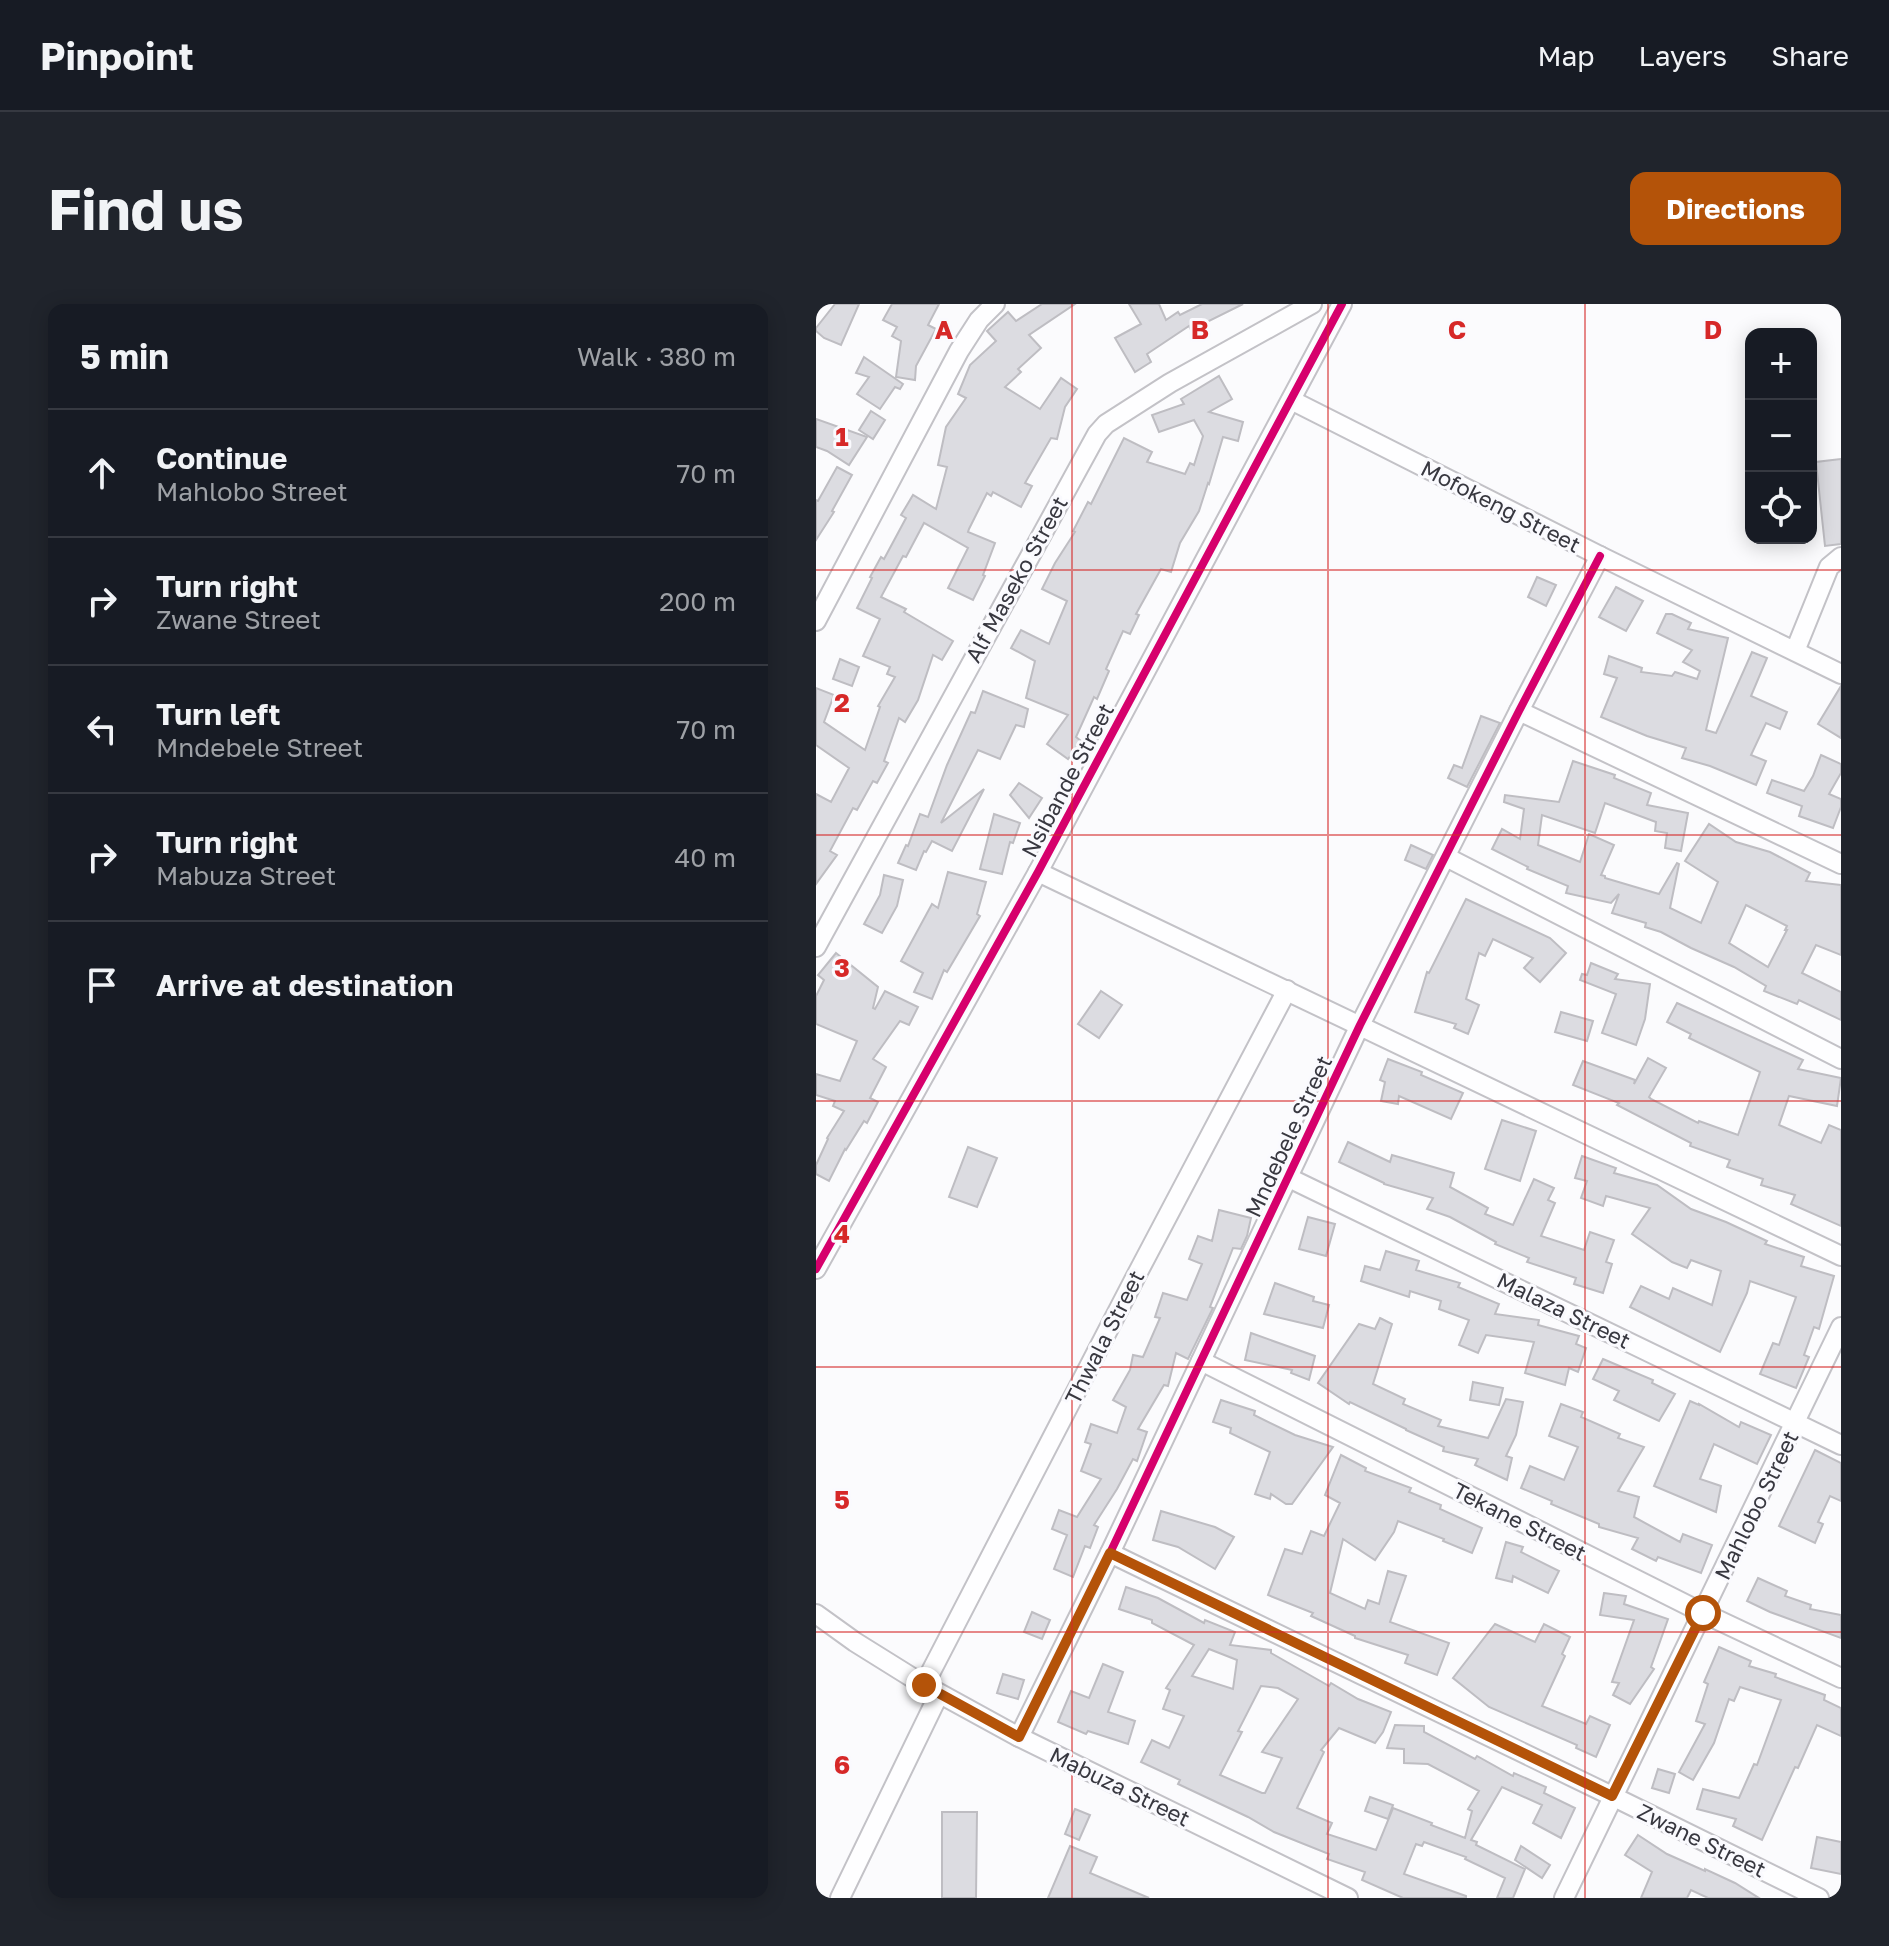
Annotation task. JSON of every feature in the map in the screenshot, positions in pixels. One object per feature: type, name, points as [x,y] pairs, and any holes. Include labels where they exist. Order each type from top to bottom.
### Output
[{"type":"street","points":[[816,621],[959,351],[979,320],[995,304]]},
{"type":"street","name":"Alf Maseko Street","points":[[816,947],[1097,434],[1106,424],[1170,383],[1312,304]]},
{"type":"street","name":"Nsibande Street","points":[[816,1269],[1038,872],[1342,304]]},
{"type":"street","name":"Mofokeng Street","points":[[1291,400],[1841,674]]},
{"type":"street","name":"Mndebele Street","points":[[1019,1737],[1110,1553],[1360,1025],[1600,556]]},
{"type":"street","points":[[1795,651],[1829,567],[1841,557]]},
{"type":"street","points":[[1519,711],[1841,864]]},
{"type":"street","points":[[1446,857],[1841,1059]]},
{"type":"street","points":[[1038,872],[1841,1256]]},
{"type":"street","name":"Thwala Street","points":[[840,1898],[931,1690],[1136,1276],[1287,990]]},
{"type":"street","name":"Malaza Street","points":[[1287,1177],[1841,1445]]},
{"type":"street","name":"Mahlobo Street","points":[[1564,1898],[1841,1327]]},
{"type":"street","name":"Tekane Street","points":[[1201,1361],[1703,1613],[1841,1678]]},
{"type":"street","name":"Zwane Street","points":[[1110,1553],[1819,1898]]},
{"type":"street","name":"Mabuza Street","points":[[816,1614],[931,1690],[1019,1737],[1348,1898]]},
{"type":"building","points":[[835,304],[859,304],[841,345],[816,331]]},
{"type":"building","points":[[892,304],[939,304],[928,325],[936,329],[916,366],[915,380],[896,377],[901,341],[892,336],[897,327],[883,320]]},
{"type":"building","points":[[1042,304],[1075,304],[1029,335],[1041,348],[1018,369],[1021,372],[1005,387],[1040,409],[1061,378],[1077,389],[1065,407],[1057,439],[1051,438],[1025,483],[1032,486],[1021,507],[993,492],[991,496],[987,493],[969,529],[968,532],[995,543],[985,576],[973,600],[948,588],[968,548],[924,523],[881,597],[906,609],[904,612],[953,641],[942,660],[933,655],[918,700],[905,722],[899,718],[884,761],[888,763],[877,783],[873,781],[857,810],[853,808],[830,851],[837,855],[816,884],[816,794],[831,802],[849,768],[816,745],[816,688],[834,695],[824,722],[865,750],[878,706],[895,677],[887,674],[890,667],[863,656],[880,619],[857,608],[870,577],[881,557],[884,559],[906,518],[901,515],[913,495],[936,509],[947,467],[938,465],[946,427],[966,398],[958,394],[970,365],[996,341],[987,331],[1008,312],[1016,321]]},
{"type":"building","points":[[1129,304],[1159,304],[1166,320],[1178,312],[1180,315],[1202,304],[1243,304],[1191,330],[1189,326],[1147,354],[1151,362],[1135,372],[1115,338],[1141,324]]},
{"type":"building","points":[[864,357],[903,384],[900,389],[895,387],[880,409],[857,394],[869,377],[856,373]]},
{"type":"building","points":[[1219,376],[1232,399],[1209,412],[1243,422],[1238,441],[1223,437],[1199,511],[1180,543],[1171,572],[1161,569],[1136,614],[1139,615],[1130,634],[1123,631],[1097,699],[1094,697],[1076,737],[1081,741],[1068,759],[1047,744],[1068,715],[1026,698],[1035,661],[1011,648],[1021,630],[1049,644],[1067,601],[1042,589],[1075,532],[1088,502],[1091,504],[1124,438],[1152,452],[1147,462],[1185,474],[1190,463],[1194,465],[1203,436],[1194,420],[1159,432],[1152,415],[1184,404],[1181,399]]},
{"type":"building","points":[[871,411],[885,420],[873,439],[859,430]]},
{"type":"building","points":[[816,419],[867,437],[849,465],[816,447]]},
{"type":"building","points":[[1841,459],[1841,544],[1825,546],[1817,462]]},
{"type":"building","points":[[837,467],[852,475],[816,540],[816,500]]},
{"type":"building","points":[[1537,577],[1556,585],[1546,606],[1528,597]]},
{"type":"building","points":[[1616,587],[1643,601],[1626,631],[1599,617]]},
{"type":"building","points":[[1666,614],[1691,623],[1688,629],[1728,638],[1706,730],[1716,733],[1752,652],[1767,658],[1751,696],[1787,712],[1780,729],[1766,723],[1751,755],[1766,761],[1756,785],[1682,758],[1686,748],[1601,717],[1617,678],[1604,674],[1609,656],[1642,668],[1641,672],[1672,676],[1675,672],[1697,679],[1700,671],[1683,662],[1692,650],[1657,633]]},
{"type":"building","points":[[840,659],[859,667],[852,686],[833,679]]},
{"type":"building","points":[[1841,686],[1841,738],[1818,724]]},
{"type":"building","points":[[983,691],[1028,709],[1024,727],[1016,725],[1000,759],[978,750],[941,823],[984,789],[952,851],[932,841],[916,870],[898,863],[920,814],[928,817],[947,765],[971,712],[975,713]]},
{"type":"building","points":[[1481,716],[1500,723],[1467,787],[1448,778],[1454,765],[1462,768]]},
{"type":"building","points":[[1821,755],[1841,764],[1841,773],[1829,794],[1841,799],[1833,828],[1799,816],[1802,806],[1767,793],[1772,780],[1804,791]]},
{"type":"building","points":[[1573,761],[1615,775],[1614,778],[1651,793],[1647,805],[1688,813],[1681,851],[1665,848],[1667,833],[1655,831],[1656,822],[1605,803],[1595,833],[1542,815],[1538,845],[1580,862],[1589,834],[1614,845],[1601,875],[1659,894],[1677,863],[1670,908],[1701,923],[1718,882],[1685,861],[1709,824],[1736,842],[1770,852],[1810,873],[1806,881],[1841,885],[1841,955],[1816,945],[1802,973],[1841,992],[1841,1020],[1799,1000],[1797,1004],[1764,991],[1766,986],[1734,967],[1645,927],[1646,923],[1612,913],[1619,894],[1611,903],[1566,893],[1568,886],[1527,869],[1492,849],[1502,829],[1520,839],[1524,809],[1504,802],[1505,795],[1559,802]],"holes":[[[1746,905],[1787,926],[1768,967],[1729,943]]]},
{"type":"building","points":[[1019,783],[1042,798],[1029,818],[1010,795]]},
{"type":"building","points":[[994,814],[1020,823],[1013,843],[1010,842],[1002,874],[980,869]]},
{"type":"building","points":[[1411,845],[1433,855],[1426,869],[1405,860]]},
{"type":"building","points":[[948,872],[986,882],[977,914],[980,916],[947,972],[944,970],[932,999],[914,992],[923,973],[901,961],[932,904],[938,908]]},
{"type":"building","points":[[884,875],[903,880],[897,906],[882,933],[864,924],[880,895]]},
{"type":"building","points":[[1466,899],[1550,938],[1566,953],[1540,982],[1524,968],[1533,958],[1493,939],[1485,956],[1479,953],[1466,999],[1479,1005],[1468,1034],[1454,1028],[1456,1024],[1415,1012],[1427,972]]},
{"type":"building","points":[[836,953],[878,987],[873,1008],[885,991],[918,1007],[909,1025],[900,1021],[873,1059],[886,1067],[870,1098],[878,1102],[867,1123],[864,1121],[845,1149],[829,1181],[816,1174],[816,1165],[827,1138],[844,1111],[833,1106],[835,1101],[816,1095],[816,1074],[840,1081],[857,1041],[816,1024],[816,996],[824,980],[818,975]]},
{"type":"building","points":[[1591,963],[1618,974],[1615,979],[1650,984],[1645,1019],[1636,1045],[1602,1033],[1616,994],[1580,980],[1582,974],[1587,975]]},
{"type":"building","points":[[1101,991],[1122,1005],[1099,1038],[1078,1024]]},
{"type":"building","points":[[1677,1003],[1803,1060],[1798,1069],[1841,1078],[1837,1106],[1789,1096],[1779,1125],[1821,1143],[1829,1125],[1841,1130],[1841,1226],[1791,1204],[1795,1195],[1761,1185],[1763,1179],[1727,1167],[1730,1160],[1690,1146],[1691,1143],[1617,1105],[1619,1103],[1573,1085],[1583,1061],[1635,1080],[1634,1084],[1648,1058],[1666,1068],[1649,1097],[1651,1099],[1698,1123],[1738,1135],[1760,1072],[1689,1038],[1691,1034],[1667,1022]]},
{"type":"building","points":[[1561,1012],[1593,1021],[1587,1041],[1555,1032]]},
{"type":"building","points":[[1388,1059],[1463,1093],[1451,1119],[1399,1096],[1398,1104],[1381,1101],[1385,1082],[1380,1080]]},
{"type":"building","points":[[1502,1120],[1536,1131],[1520,1181],[1485,1169]]},
{"type":"building","points":[[1348,1142],[1390,1162],[1392,1155],[1454,1173],[1450,1187],[1488,1208],[1485,1214],[1513,1225],[1534,1179],[1554,1188],[1548,1200],[1555,1203],[1541,1236],[1584,1250],[1590,1232],[1614,1240],[1606,1262],[1612,1264],[1603,1293],[1574,1284],[1576,1278],[1527,1262],[1529,1258],[1495,1244],[1450,1217],[1427,1209],[1433,1198],[1384,1184],[1339,1162]]},
{"type":"building","points":[[968,1147],[997,1158],[977,1207],[949,1197]]},
{"type":"building","points":[[1582,1156],[1616,1168],[1614,1173],[1657,1185],[1691,1209],[1767,1241],[1765,1244],[1804,1257],[1801,1266],[1834,1276],[1819,1329],[1814,1327],[1804,1355],[1809,1357],[1796,1388],[1760,1374],[1773,1343],[1779,1345],[1796,1297],[1750,1281],[1720,1352],[1630,1307],[1641,1286],[1669,1299],[1673,1288],[1712,1305],[1721,1271],[1691,1260],[1687,1268],[1672,1262],[1632,1234],[1650,1208],[1606,1196],[1603,1206],[1581,1198],[1587,1181],[1575,1178]]},
{"type":"building","points":[[1219,1210],[1251,1218],[1247,1236],[1241,1249],[1233,1248],[1210,1307],[1213,1308],[1188,1359],[1176,1353],[1168,1386],[1164,1385],[1138,1429],[1147,1432],[1137,1461],[1133,1459],[1094,1525],[1098,1527],[1090,1548],[1085,1546],[1073,1577],[1054,1569],[1067,1535],[1052,1529],[1059,1510],[1077,1517],[1101,1479],[1081,1471],[1091,1444],[1085,1442],[1091,1424],[1117,1433],[1126,1407],[1113,1400],[1130,1370],[1133,1355],[1143,1357],[1160,1318],[1155,1317],[1163,1293],[1187,1300],[1202,1264],[1189,1259],[1198,1236],[1212,1241]]},
{"type":"building","points":[[1308,1217],[1335,1224],[1326,1256],[1299,1249]]},
{"type":"building","points":[[1386,1251],[1419,1261],[1416,1270],[1460,1283],[1458,1287],[1499,1304],[1495,1314],[1539,1320],[1538,1325],[1579,1336],[1576,1344],[1586,1348],[1578,1372],[1569,1368],[1565,1385],[1525,1373],[1534,1342],[1486,1335],[1478,1353],[1459,1345],[1469,1320],[1439,1309],[1441,1301],[1410,1291],[1409,1297],[1361,1281],[1365,1266],[1380,1270]]},
{"type":"building","points":[[1275,1283],[1329,1305],[1323,1328],[1264,1314]]},
{"type":"building","points":[[1380,1318],[1392,1324],[1373,1384],[1405,1399],[1403,1404],[1441,1420],[1438,1426],[1488,1438],[1506,1399],[1523,1402],[1516,1435],[1506,1456],[1512,1458],[1507,1480],[1475,1465],[1478,1459],[1443,1451],[1444,1447],[1349,1404],[1318,1383],[1359,1324],[1375,1329]]},
{"type":"building","points":[[1251,1333],[1315,1356],[1309,1380],[1291,1373],[1292,1370],[1245,1360]]},
{"type":"building","points":[[1603,1359],[1653,1380],[1652,1383],[1675,1394],[1659,1421],[1614,1400],[1619,1391],[1593,1379]]},
{"type":"building","points":[[1473,1382],[1503,1388],[1499,1405],[1470,1400]]},
{"type":"building","points":[[1221,1400],[1255,1411],[1254,1415],[1295,1435],[1333,1447],[1292,1504],[1286,1504],[1271,1494],[1270,1499],[1255,1494],[1270,1452],[1230,1433],[1231,1428],[1213,1422]]},
{"type":"building","points":[[1690,1401],[1739,1427],[1741,1422],[1771,1435],[1757,1464],[1714,1444],[1700,1479],[1721,1486],[1716,1512],[1654,1486]]},
{"type":"building","points":[[1561,1404],[1583,1412],[1581,1417],[1620,1434],[1618,1438],[1644,1447],[1618,1491],[1639,1497],[1634,1517],[1680,1542],[1683,1534],[1712,1545],[1701,1573],[1658,1557],[1656,1561],[1632,1549],[1638,1538],[1599,1527],[1599,1524],[1521,1488],[1530,1466],[1564,1480],[1578,1447],[1549,1436]]},
{"type":"building","points":[[1815,1450],[1841,1463],[1841,1501],[1830,1496],[1818,1522],[1823,1524],[1815,1543],[1779,1526]]},
{"type":"building","points":[[1341,1455],[1366,1468],[1365,1471],[1411,1488],[1409,1492],[1441,1505],[1440,1509],[1482,1528],[1472,1553],[1398,1521],[1375,1560],[1343,1539],[1330,1593],[1365,1609],[1368,1600],[1379,1604],[1388,1571],[1406,1576],[1390,1622],[1449,1643],[1437,1675],[1405,1663],[1408,1655],[1355,1638],[1311,1616],[1313,1613],[1268,1595],[1285,1549],[1302,1554],[1311,1531],[1324,1536],[1340,1503],[1325,1495]]},
{"type":"building","points":[[1161,1511],[1215,1527],[1234,1537],[1215,1569],[1178,1547],[1153,1540]]},
{"type":"building","points":[[1506,1542],[1523,1547],[1521,1552],[1559,1571],[1548,1593],[1513,1576],[1512,1582],[1496,1578]]},
{"type":"building","points":[[1758,1578],[1787,1591],[1785,1596],[1811,1605],[1810,1609],[1841,1615],[1841,1638],[1747,1601]]},
{"type":"building","points":[[1126,1587],[1158,1598],[1204,1623],[1205,1620],[1235,1632],[1230,1645],[1271,1650],[1271,1653],[1329,1686],[1331,1683],[1358,1699],[1391,1712],[1375,1743],[1339,1728],[1321,1750],[1324,1752],[1297,1808],[1332,1823],[1327,1834],[1376,1850],[1393,1808],[1465,1838],[1472,1811],[1468,1809],[1479,1791],[1428,1764],[1404,1763],[1404,1749],[1387,1748],[1395,1725],[1424,1726],[1424,1732],[1475,1759],[1477,1756],[1513,1776],[1514,1773],[1546,1787],[1544,1793],[1575,1808],[1561,1838],[1533,1823],[1542,1805],[1502,1787],[1471,1840],[1525,1869],[1513,1898],[1497,1898],[1505,1878],[1466,1857],[1424,1842],[1422,1846],[1416,1844],[1404,1874],[1466,1898],[1403,1898],[1362,1880],[1365,1872],[1327,1859],[1329,1854],[1274,1832],[1141,1762],[1152,1740],[1169,1748],[1184,1716],[1163,1709],[1170,1690],[1166,1688],[1194,1645],[1152,1623],[1152,1620],[1119,1609]],"holes":[[[1209,1649],[1237,1660],[1233,1689],[1192,1676]],[[1261,1686],[1278,1688],[1298,1699],[1262,1752],[1282,1758],[1265,1793],[1220,1775]]]},
{"type":"building","points":[[1604,1593],[1626,1596],[1624,1604],[1668,1619],[1651,1667],[1654,1669],[1630,1704],[1613,1695],[1619,1683],[1612,1682],[1634,1620],[1600,1615]]},
{"type":"building","points":[[1032,1612],[1050,1620],[1042,1639],[1024,1632]]},
{"type":"building","points":[[1495,1624],[1535,1642],[1544,1624],[1570,1637],[1562,1654],[1565,1656],[1542,1706],[1586,1724],[1590,1716],[1610,1725],[1596,1757],[1576,1748],[1577,1745],[1489,1707],[1453,1678]]},
{"type":"building","points":[[1719,1647],[1751,1661],[1749,1666],[1825,1695],[1824,1700],[1841,1708],[1841,1736],[1817,1725],[1762,1840],[1733,1826],[1736,1819],[1697,1809],[1703,1789],[1739,1798],[1754,1764],[1757,1765],[1781,1700],[1740,1687],[1734,1701],[1729,1699],[1714,1743],[1693,1780],[1679,1772],[1705,1724],[1696,1721],[1708,1684],[1704,1682]]},
{"type":"building","points":[[1103,1664],[1123,1672],[1108,1712],[1135,1721],[1128,1744],[1088,1731],[1086,1734],[1058,1722],[1071,1691],[1089,1698]]},
{"type":"building","points":[[1003,1674],[1024,1680],[1018,1699],[997,1693]]},
{"type":"building","points":[[1658,1769],[1675,1774],[1669,1793],[1652,1788]]},
{"type":"building","points":[[1370,1797],[1393,1805],[1388,1819],[1365,1811]]},
{"type":"building","points":[[1075,1809],[1090,1815],[1079,1840],[1065,1834]]},
{"type":"building","points":[[942,1812],[977,1812],[976,1898],[942,1898]]},
{"type":"building","points":[[1638,1835],[1667,1854],[1735,1883],[1759,1898],[1708,1898],[1691,1890],[1687,1898],[1641,1898],[1652,1872],[1625,1855]]},
{"type":"building","points":[[1817,1837],[1841,1842],[1841,1874],[1811,1868]]},
{"type":"building","points":[[1070,1846],[1097,1857],[1090,1873],[1149,1898],[1048,1898]]},
{"type":"building","points":[[1521,1846],[1550,1865],[1542,1878],[1515,1860]]},
{"type":"cycle path","points":[[816,1269],[1038,872],[1342,304]]},
{"type":"cycle path","points":[[1019,1737],[1110,1553],[1360,1025],[1600,556]]},
{"type":"route","points":[[924,1685],[1019,1737],[1110,1553],[1612,1796],[1703,1613]]}]
